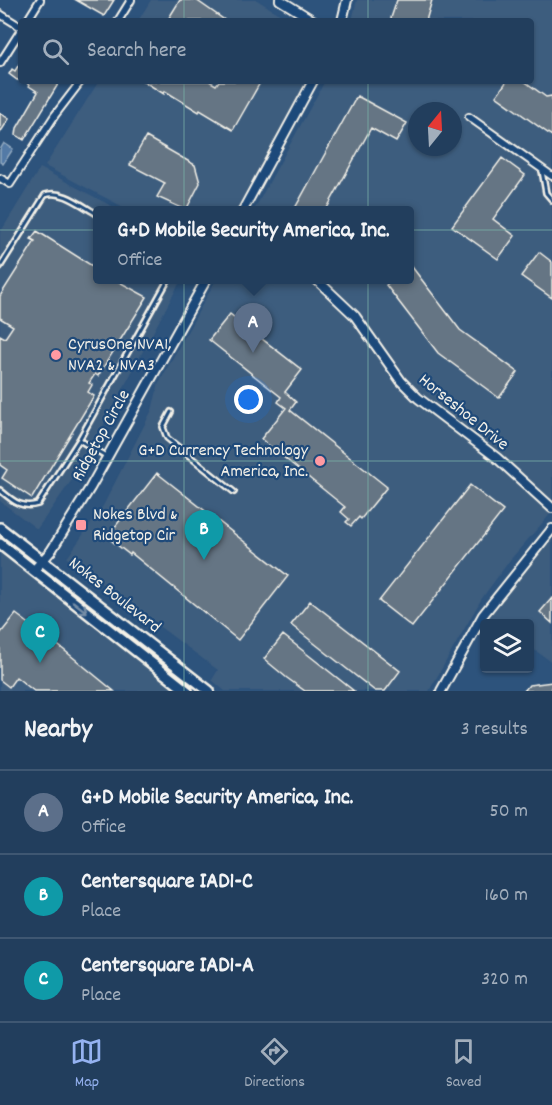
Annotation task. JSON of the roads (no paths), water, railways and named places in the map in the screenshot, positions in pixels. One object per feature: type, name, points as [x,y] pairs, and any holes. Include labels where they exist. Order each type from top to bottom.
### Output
[{"type":"main road","name":"Nokes Boulevard","points":[[0,528],[208,691]]},
{"type":"main road","name":"Nokes Boulevard","points":[[0,544],[187,691]]},
{"type":"street","points":[[29,18],[40,0]]},
{"type":"street","points":[[120,18],[131,0]]},
{"type":"street","points":[[280,0],[309,18]]},
{"type":"street","points":[[343,18],[347,0]]},
{"type":"street","points":[[0,14],[18,27]]},
{"type":"street","points":[[0,63],[18,34]]},
{"type":"street","points":[[0,178],[10,184],[55,115],[79,84]]},
{"type":"street","points":[[245,206],[311,84]]},
{"type":"street","points":[[469,117],[552,176]]},
{"type":"street","name":"Ridgetop Circle","points":[[34,570],[43,561],[73,517],[203,284]]},
{"type":"street","name":"Horseshoe Drive","points":[[322,284],[355,316],[400,381],[418,398],[497,458],[552,508]]},
{"type":"street","points":[[441,691],[483,615],[552,529]]},
{"type":"lane","points":[[542,169],[546,193],[552,200]]},
{"type":"lane","points":[[0,267],[45,195],[54,192],[60,194],[93,212]]},
{"type":"lane","points":[[0,490],[18,504],[26,507],[38,504],[80,440],[165,284]]},
{"type":"lane","points":[[171,412],[163,427],[167,438],[234,492]]},
{"type":"lane","points":[[80,440],[108,457]]},
{"type":"place","name":"G+D Mobile Security America, Inc.","points":[[253,353]]},
{"type":"place","name":"CyrusOne NVA1, NVA2 & NVA3","points":[[56,355]]},
{"type":"place","name":"G+D Currency Technology America, Inc.","points":[[320,461]]},
{"type":"place","name":"Nokes Blvd & Ridgetop Cir","points":[[81,525]]},
{"type":"place","name":"Centersquare IAD1-C","points":[[204,560]]},
{"type":"place","name":"Centersquare IAD1-A","points":[[40,663]]}]
